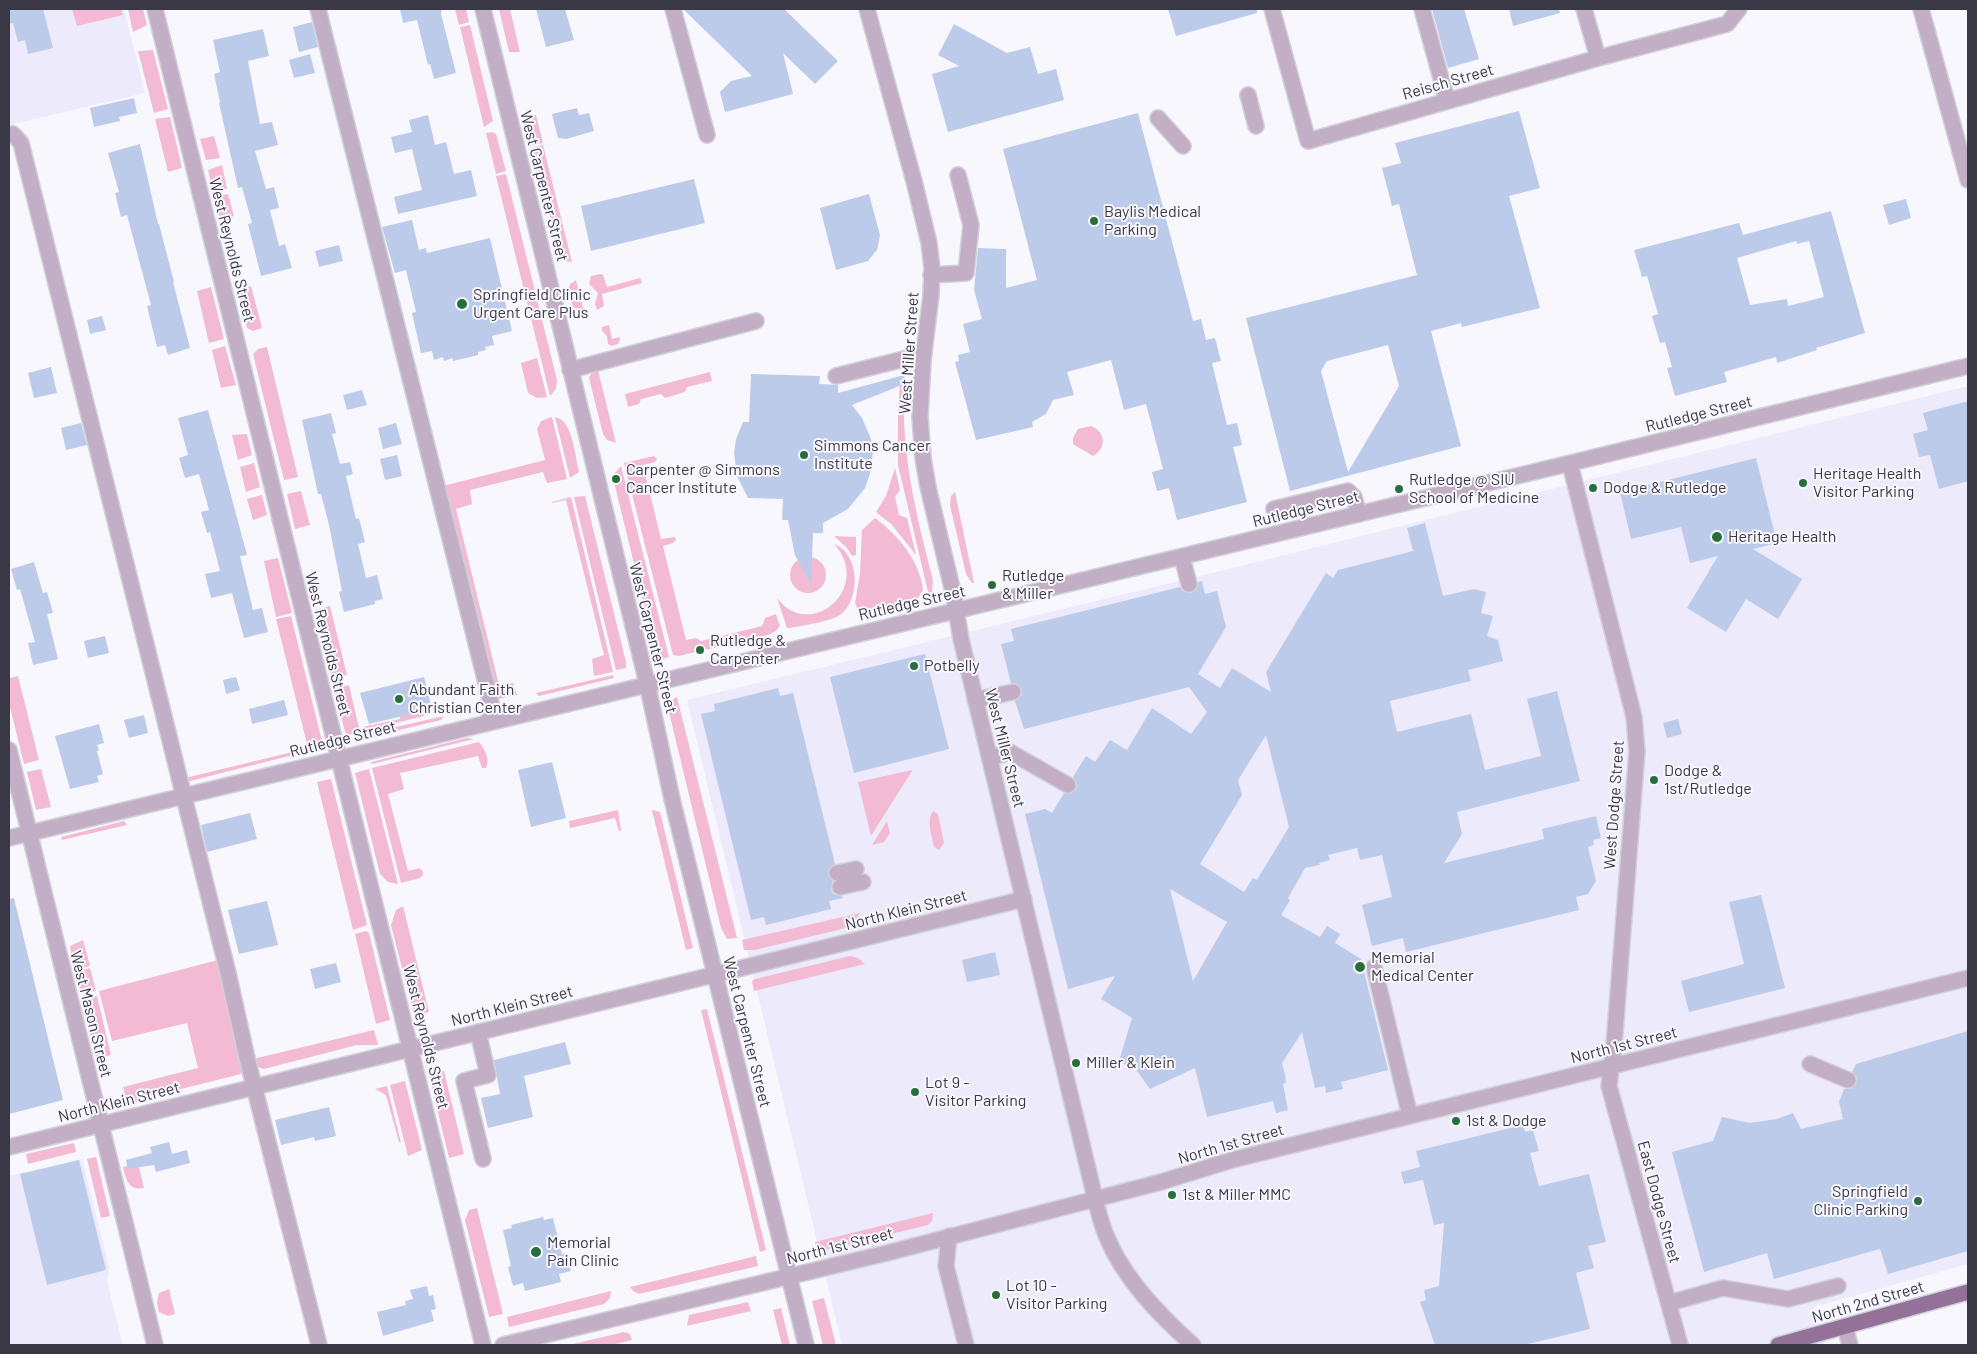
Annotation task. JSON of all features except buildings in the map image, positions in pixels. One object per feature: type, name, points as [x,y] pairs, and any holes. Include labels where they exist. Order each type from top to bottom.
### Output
[{"type":"main road","name":"North 2nd Street","points":[[1778,1345],[1968,1292]]},
{"type":"street","name":"West Reynolds Street","points":[[155,9],[483,1345]]},
{"type":"street","points":[[318,9],[492,706],[488,722]]},
{"type":"street","name":"West Carpenter Street","points":[[483,9],[647,683],[672,799],[806,1345]]},
{"type":"street","points":[[673,9],[707,135]]},
{"type":"street","name":"West Miller Street","points":[[867,9],[922,210],[929,243],[932,275],[931,295],[924,354],[920,417],[923,458],[928,487],[975,700],[1103,1229],[1115,1255],[1144,1295],[1174,1328],[1193,1345]]},
{"type":"street","name":"Reisch Street","points":[[1272,9],[1308,141],[1447,100],[1727,24],[1739,9]]},
{"type":"street","points":[[1422,9],[1447,100]]},
{"type":"street","points":[[1584,9],[1598,58]]},
{"type":"street","points":[[1921,9],[1968,180]]},
{"type":"street","points":[[1248,95],[1256,116]]},
{"type":"street","points":[[1158,118],[1183,146]]},
{"type":"street","points":[[9,135],[13,134],[21,143],[319,1345]]},
{"type":"street","points":[[932,275],[966,273],[970,225],[958,175]]},
{"type":"street","points":[[570,370],[756,321]]},
{"type":"street","points":[[836,376],[924,354]]},
{"type":"street","name":"Rutledge Street","points":[[9,838],[338,757],[1570,464],[1968,366]]},
{"type":"street","name":"West Dodge Street","points":[[1570,464],[1634,717],[1637,751],[1611,1067]]},
{"type":"street","points":[[1274,509],[1348,491],[1354,497],[1359,514]]},
{"type":"street","points":[[1182,557],[1189,584]]},
{"type":"street","points":[[975,700],[1013,692]]},
{"type":"street","name":"West Mason Street","points":[[9,750],[155,1345]]},
{"type":"street","points":[[990,758],[1010,752],[1068,786]]},
{"type":"street","points":[[838,880],[859,875]]},
{"type":"street","name":"North Klein Street","points":[[9,1147],[1024,899]]},
{"type":"street","points":[[1374,967],[1410,1116]]},
{"type":"street","name":"North 1st Street","points":[[503,1345],[789,1276],[1160,1182],[1232,1160],[1968,978]]},
{"type":"street","points":[[478,1032],[488,1075],[464,1081],[482,1160]]},
{"type":"street","points":[[1810,1064],[1848,1080]]},
{"type":"street","name":"East Dodge Street","points":[[1611,1067],[1609,1086],[1680,1345]]},
{"type":"street","points":[[948,1236],[946,1266],[966,1345]]},
{"type":"street","points":[[1669,1303],[1723,1288],[1788,1299],[1838,1286]]},
{"type":"street","points":[[1845,1327],[1850,1345]]},
{"type":"shaded area","points":[[9,9],[124,9],[145,93],[9,125]]},
{"type":"shaded area","points":[[72,9],[121,9],[123,15],[77,26]]},
{"type":"shaded area","points":[[128,9],[143,9],[147,25],[133,32]]},
{"type":"shaded area","points":[[455,9],[466,9],[469,22],[459,25]]},
{"type":"shaded area","points":[[499,9],[510,9],[520,52],[509,52]]},
{"type":"shaded area","points":[[470,25],[493,121],[484,127],[460,27]]},
{"type":"shaded area","points":[[153,50],[168,109],[154,113],[138,51]]},
{"type":"shaded area","points":[[536,115],[543,143],[532,145],[526,118]]},
{"type":"shaded area","points":[[170,117],[182,168],[168,172],[155,119]]},
{"type":"shaded area","points":[[492,132],[496,134],[506,171],[496,174],[486,133]]},
{"type":"shaded area","points":[[214,136],[220,158],[206,160],[200,139]]},
{"type":"shaded area","points":[[543,145],[572,262],[563,261],[560,257],[533,147]]},
{"type":"shaded area","points":[[222,165],[227,189],[213,191],[208,170]]},
{"type":"shaded area","points":[[506,174],[557,380],[556,389],[550,396],[496,176]]},
{"type":"shaded area","points":[[228,194],[234,216],[220,219],[214,197]]},
{"type":"shaded area","points":[[603,275],[607,287],[640,278],[642,283],[602,294],[604,306],[597,310],[595,304],[598,293],[589,284],[591,276]]},
{"type":"shaded area","points":[[576,280],[584,312],[573,307],[568,292],[570,284]]},
{"type":"shaded area","points":[[251,286],[262,328],[253,331],[247,328],[237,289]]},
{"type":"shaded area","points":[[211,287],[224,339],[209,343],[197,291]]},
{"type":"shaded area","points":[[609,325],[612,339],[620,337],[618,344],[612,346],[608,344],[607,336],[602,331],[602,327]]},
{"type":"shaded area","points":[[225,346],[236,385],[221,388],[212,350]]},
{"type":"shaded area","points":[[267,347],[298,477],[284,480],[253,354],[258,349]]},
{"type":"shaded area","points":[[537,358],[547,397],[537,398],[528,393],[521,363]]},
{"type":"shaded area","points":[[598,370],[616,443],[607,440],[603,434],[589,378],[591,374]]},
{"type":"shaded area","points":[[710,372],[712,381],[687,387],[685,392],[665,398],[661,394],[641,399],[639,404],[628,407],[625,394]]},
{"type":"shaded area","points":[[901,376],[904,380],[907,457],[920,529],[933,580],[932,595],[929,596],[898,465],[898,405]]},
{"type":"shaded area","name":"Memorial Medical Center","points":[[1968,386],[1968,1264],[1814,1307],[1824,1345],[842,1345],[687,700],[1212,573]]},
{"type":"shaded area","points":[[552,417],[567,479],[547,483],[543,472],[470,490],[472,504],[456,509],[499,685],[513,683],[517,695],[497,699],[443,486],[545,460],[537,429],[541,421]]},
{"type":"shaded area","points":[[555,417],[566,425],[572,440],[579,472],[570,478]]},
{"type":"shaded area","points":[[1091,426],[1100,432],[1103,440],[1101,449],[1093,456],[1073,444],[1073,438],[1078,429]]},
{"type":"shaded area","points":[[247,434],[252,455],[238,460],[232,435]]},
{"type":"shaded area","points":[[654,456],[657,459],[655,462],[643,465],[661,539],[675,537],[676,540],[663,546],[686,640],[696,638],[701,641],[762,626],[765,618],[776,614],[780,626],[776,631],[768,635],[679,656],[673,655],[624,463]]},
{"type":"shaded area","points":[[254,463],[260,487],[246,492],[240,467]]},
{"type":"shaded area","points":[[621,466],[669,657],[659,660],[614,482],[614,474]]},
{"type":"shaded area","points":[[895,468],[900,490],[895,497],[899,515],[907,518],[916,555],[892,525],[876,512],[886,496]]},
{"type":"shaded area","points":[[301,491],[310,525],[295,529],[287,494]]},
{"type":"shaded area","points":[[955,492],[974,583],[966,574],[950,505],[951,496]]},
{"type":"shaded area","points":[[262,495],[267,515],[253,520],[247,499]]},
{"type":"shaded area","points":[[585,496],[626,668],[616,670],[574,497]]},
{"type":"shaded area","points":[[571,497],[613,672],[594,676],[592,659],[604,655],[566,500],[552,503]]},
{"type":"shaded area","points":[[875,518],[892,532],[913,559],[923,590],[918,598],[863,612],[858,610],[855,603],[860,574],[862,530]]},
{"type":"shaded area","points":[[834,536],[856,537],[856,555],[852,556],[847,548]]},
{"type":"shaded area","points":[[834,544],[843,549],[853,566],[854,588],[852,599],[847,608],[840,615],[830,619],[809,625],[787,628],[777,598],[791,610],[805,614],[820,612],[833,604],[842,592],[847,577],[844,561]]},
{"type":"shaded area","points":[[808,557],[821,562],[826,575],[821,588],[808,593],[795,588],[790,575],[795,562]]},
{"type":"shaded area","points":[[278,558],[292,613],[276,617],[264,561]]},
{"type":"shaded area","points":[[330,606],[347,675],[332,678],[315,610]]},
{"type":"shaded area","points":[[291,616],[322,741],[307,744],[276,619]]},
{"type":"shaded area","points":[[613,675],[614,678],[539,696],[536,693]]},
{"type":"shaded area","points":[[18,676],[39,760],[24,764],[9,703],[9,678]]},
{"type":"shaded area","points":[[349,685],[360,732],[346,735],[334,691],[337,688]]},
{"type":"shaded area","points":[[677,697],[737,938],[727,939],[721,928],[669,712],[670,701]]},
{"type":"shaded area","points":[[423,711],[424,716],[363,731],[362,727],[400,719],[400,716]]},
{"type":"shaded area","points":[[444,716],[441,720],[366,738],[365,734]]},
{"type":"shaded area","points":[[467,738],[474,739],[372,764],[371,762]]},
{"type":"shaded area","points":[[479,742],[486,754],[486,768],[482,768],[478,756],[400,773],[404,789],[388,794],[408,871],[419,868],[423,871],[423,875],[420,878],[401,883],[372,768]]},
{"type":"shaded area","points":[[305,749],[305,752],[186,782],[185,778]]},
{"type":"shaded area","points":[[41,769],[51,807],[36,810],[27,772]]},
{"type":"shaded area","points":[[369,769],[398,884],[388,882],[380,874],[355,773]]},
{"type":"shaded area","points":[[912,771],[871,836],[858,782]]},
{"type":"shaded area","points":[[331,779],[367,925],[353,930],[317,782]]},
{"type":"shaded area","points":[[618,810],[621,831],[619,831],[615,818],[570,828],[569,821]]},
{"type":"shaded area","points":[[652,810],[660,812],[693,948],[686,950]]},
{"type":"shaded area","points":[[933,811],[938,814],[944,843],[939,850],[934,847],[930,828],[930,819]]},
{"type":"shaded area","points":[[124,821],[127,825],[62,840],[61,837]]},
{"type":"shaded area","points":[[887,821],[890,833],[884,842],[872,845]]},
{"type":"shaded area","points":[[403,906],[429,1012],[414,1015],[391,925],[396,910]]},
{"type":"shaded area","points":[[860,913],[856,921],[846,928],[755,950],[744,950],[742,940]]},
{"type":"shaded area","points":[[366,931],[369,933],[390,1020],[376,1024],[355,934]]},
{"type":"shaded area","points":[[83,940],[90,966],[74,970],[70,946]]},
{"type":"shaded area","points":[[850,956],[858,958],[865,964],[754,991],[752,981],[755,979]]},
{"type":"shaded area","points":[[218,960],[243,1070],[241,1074],[149,1097],[128,1106],[123,1087],[198,1068],[187,1023],[112,1041],[99,991]]},
{"type":"shaded area","points":[[90,968],[96,991],[81,993],[75,972]]},
{"type":"shaded area","points":[[97,996],[111,1055],[102,1058],[96,1057],[82,1002]]},
{"type":"shaded area","points":[[707,1009],[766,1250],[760,1252],[701,1010]]},
{"type":"shaded area","points":[[374,1030],[378,1045],[357,1045],[264,1069],[258,1067],[253,1059]]},
{"type":"shaded area","points":[[444,1071],[464,1154],[449,1158],[429,1075]]},
{"type":"shaded area","points":[[405,1081],[422,1150],[408,1156],[390,1085]]},
{"type":"shaded area","points":[[387,1086],[401,1143],[399,1142],[386,1095],[375,1089]]},
{"type":"shaded area","points":[[74,1143],[76,1152],[28,1164],[26,1154]]},
{"type":"shaded area","points":[[96,1157],[110,1216],[101,1218],[87,1159]]},
{"type":"shaded area","points":[[82,1159],[109,1267],[107,1281],[123,1345],[9,1345],[9,1176]]},
{"type":"shaded area","points":[[138,1163],[144,1188],[134,1188],[131,1186],[123,1167]]},
{"type":"shaded area","points":[[477,1208],[503,1314],[489,1317],[465,1220],[469,1210]]},
{"type":"shaded area","points":[[933,1213],[932,1221],[928,1225],[817,1252],[815,1242]]},
{"type":"shaded area","points":[[756,1256],[758,1266],[639,1294],[630,1287]]},
{"type":"shaded area","points":[[169,1289],[175,1314],[168,1316],[159,1312],[157,1303],[159,1293]]},
{"type":"shaded area","points":[[611,1291],[610,1298],[604,1304],[509,1327],[507,1317]]},
{"type":"shaded area","points":[[824,1298],[836,1345],[823,1345],[812,1301]]},
{"type":"shaded area","points":[[748,1302],[751,1311],[687,1326],[689,1315]]},
{"type":"shaded area","points":[[781,1308],[790,1345],[782,1345],[773,1310]]},
{"type":"shaded area","points":[[624,1332],[630,1334],[632,1340],[612,1345],[569,1345]]},
{"type":"place","name":"Baylis Medical Parking","points":[[1094,221]]},
{"type":"place","name":"Springfield Clinic Urgent Care Plus","points":[[462,304]]},
{"type":"place","name":"Simmons Cancer Institute","points":[[804,455]]},
{"type":"place","name":"Carpenter @ Simmons Cancer Institute","points":[[616,479]]},
{"type":"place","name":"Heritage Health Visitor Parking","points":[[1803,483]]},
{"type":"place","name":"Dodge & Rutledge","points":[[1593,488]]},
{"type":"place","name":"Rutledge @ SIU School of Medicine","points":[[1399,489]]},
{"type":"place","name":"Heritage Health","points":[[1717,537]]},
{"type":"place","name":"Rutledge & Miller","points":[[992,585]]},
{"type":"place","name":"Rutledge & Carpenter","points":[[700,650]]},
{"type":"place","name":"Potbelly","points":[[914,666]]},
{"type":"place","name":"Abundant Faith Christian Center","points":[[399,699]]},
{"type":"place","name":"Dodge & 1st/Rutledge","points":[[1654,780]]},
{"type":"place","name":"Memorial Medical Center","points":[[1360,967]]},
{"type":"place","name":"Miller & Klein","points":[[1076,1063]]},
{"type":"place","name":"Lot 9 - Visitor Parking","points":[[915,1092]]},
{"type":"place","name":"1st & Dodge","points":[[1456,1121]]},
{"type":"place","name":"1st & Miller MMC","points":[[1172,1195]]},
{"type":"place","name":"Springfield Clinic Parking","points":[[1918,1201]]},
{"type":"place","name":"Memorial Pain Clinic","points":[[536,1252]]},
{"type":"place","name":"Lot 10 - Visitor Parking","points":[[996,1295]]}]
